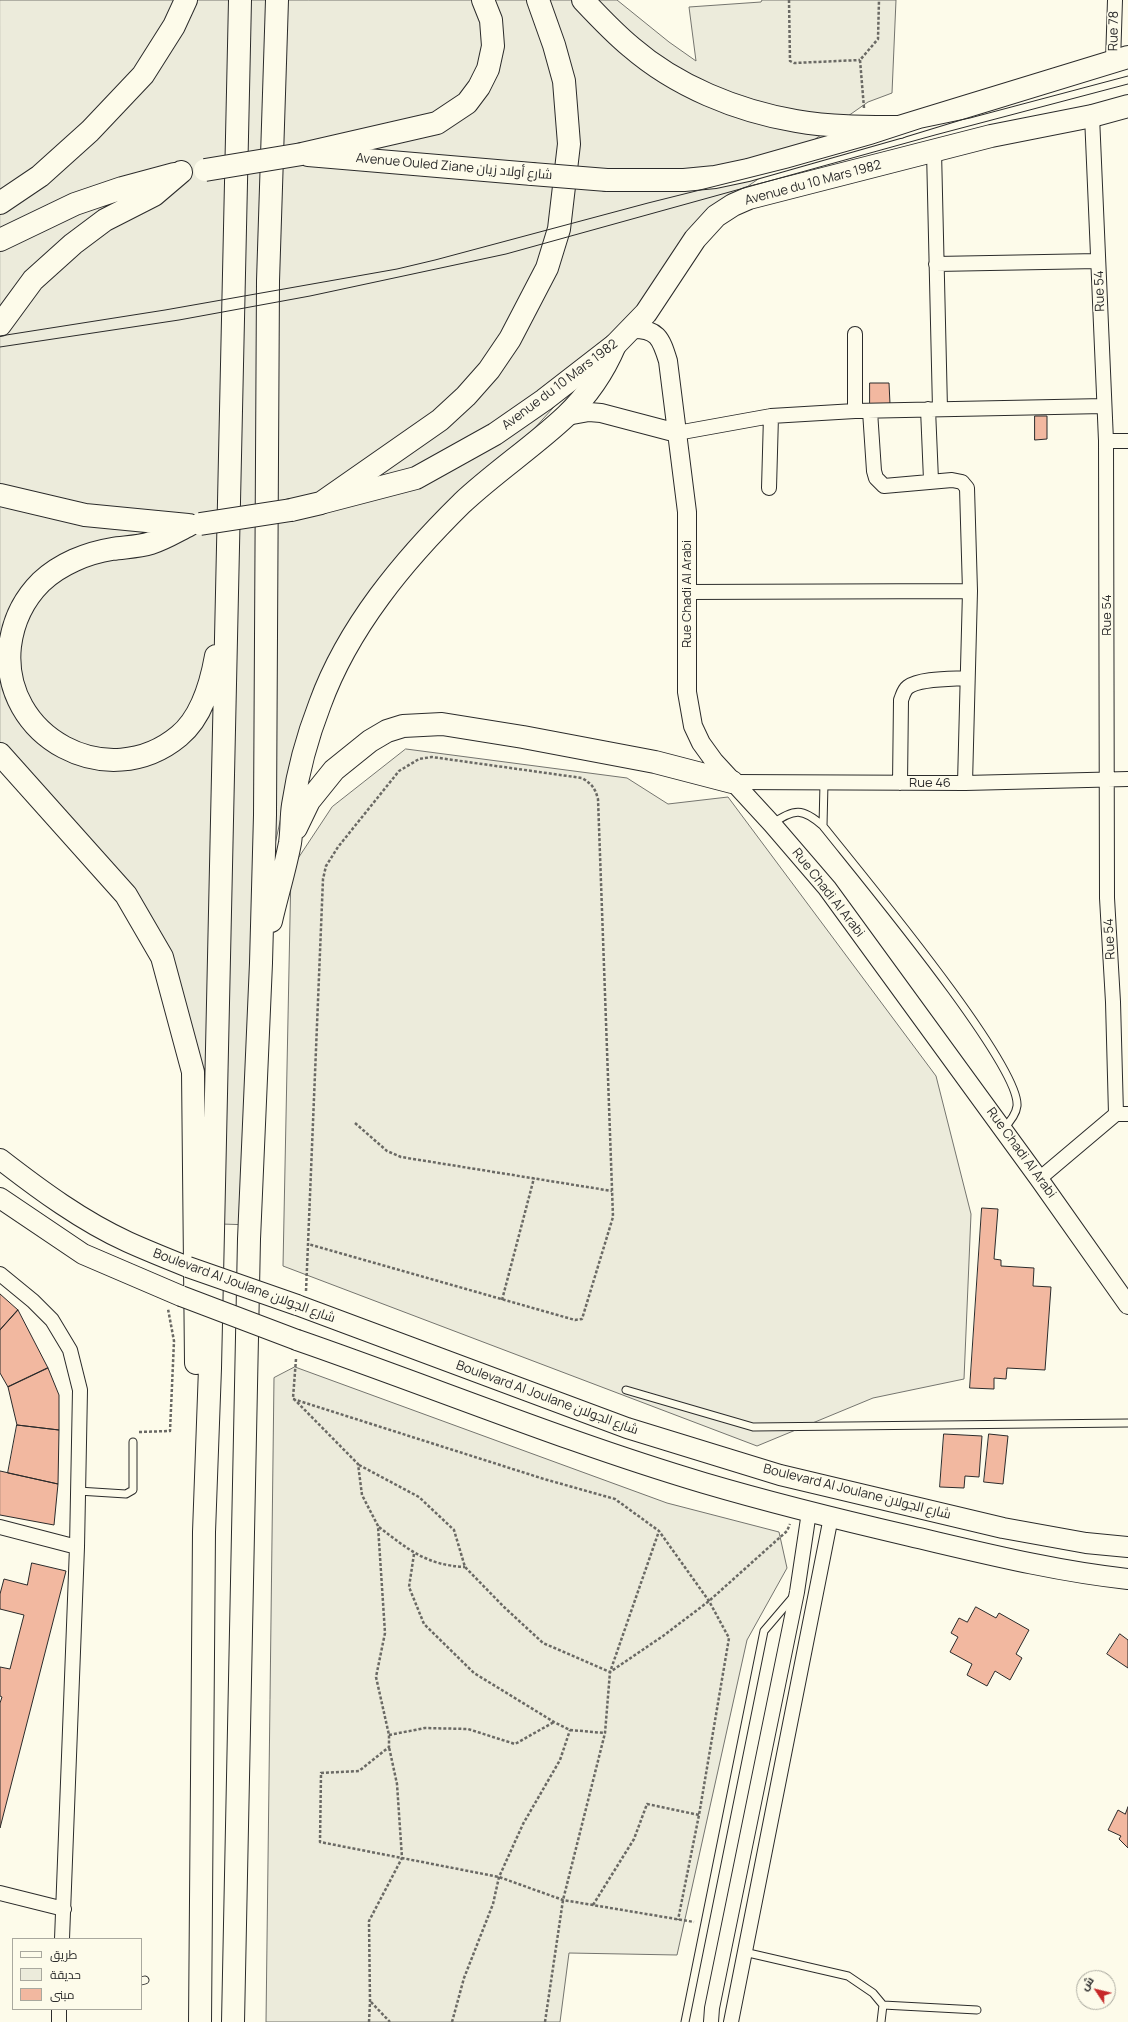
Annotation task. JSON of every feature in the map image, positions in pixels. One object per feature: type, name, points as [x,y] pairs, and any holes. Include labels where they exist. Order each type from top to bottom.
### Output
[{"type":"main road","points":[[0,203],[40,176],[85,136],[138,80],[174,26],[186,0]]},
{"type":"main road","points":[[200,2022],[204,1532],[210,1360],[228,594],[240,0]]},
{"type":"main road","points":[[233,2022],[249,1239],[261,963],[265,808],[268,281],[277,0]]},
{"type":"main road","points":[[276,26],[294,0]]},
{"type":"main road","points":[[0,240],[75,204],[122,188],[181,172],[205,170],[302,154],[437,123],[467,103],[479,86],[488,68],[493,46],[492,20],[483,0]]},
{"type":"main road","points":[[320,503],[440,420],[466,396],[489,370],[510,339],[547,268],[559,229],[569,144],[564,81],[554,45],[538,0]]},
{"type":"main road","points":[[583,0],[631,47],[665,72],[704,93],[746,109],[796,121],[865,127],[899,127],[1121,60]]},
{"type":"main road","name":"Avenue du 10 Mars 1982","points":[[194,524],[291,510],[416,478],[495,434],[555,392],[615,345],[631,329],[660,293],[695,239],[716,216],[733,205],[749,198],[934,152],[991,136],[1092,116],[1128,106]]},
{"type":"main road","name":"Avenue Ouled Ziane شارع أولاد زيان","points":[[302,154],[607,180],[684,180],[715,177],[748,170],[899,127]]},
{"type":"main road","points":[[0,325],[33,280],[73,244],[105,220],[154,195],[181,172]]},
{"type":"main road","points":[[261,963],[290,842],[293,804],[315,719],[332,676],[356,631],[377,600],[411,558],[462,503],[514,458],[567,416],[598,379],[615,345]]},
{"type":"main road","points":[[0,496],[85,515],[194,524]]},
{"type":"main road","points":[[194,524],[150,543],[95,552],[81,557],[55,571],[41,582],[22,607],[11,637],[9,663],[15,692],[21,707],[38,729],[77,754],[106,760],[119,760],[151,753],[163,747],[179,736],[191,723],[204,700],[212,681],[228,594]]},
{"type":"main road","points":[[290,842],[309,801],[334,770],[370,741],[387,731],[404,726],[442,724],[523,737],[655,762],[732,782]]},
{"type":"main road","points":[[0,737],[59,819]]},
{"type":"main road","points":[[0,754],[126,895],[162,957],[193,1072],[198,1469],[204,1532]]},
{"type":"main road","name":"Boulevard Al Joulane شارع الجولان","points":[[0,1159],[53,1198],[101,1228],[128,1242],[188,1267],[297,1305],[627,1428],[780,1475],[1003,1528],[1086,1543],[1128,1547]]},
{"type":"main road","points":[[0,1198],[82,1254],[174,1301],[297,1348],[702,1483],[802,1511],[1003,1558],[1080,1573],[1128,1578]]},
{"type":"street","name":"Rue 78","points":[[1115,0],[1121,60]]},
{"type":"street","name":"Rue 54","points":[[1092,116],[1106,441],[1108,780],[1107,898],[1113,1002],[1122,1114]]},
{"type":"street","points":[[931,480],[934,409],[936,264],[934,152]]},
{"type":"street","points":[[936,264],[1098,261]]},
{"type":"street","name":"Rue Chadi Al Arabi","points":[[631,329],[650,330],[656,334],[663,346],[670,375],[687,512],[688,708],[702,743],[714,761],[732,782],[772,824],[827,888],[1003,1129],[1128,1305]]},
{"type":"street","points":[[855,334],[855,411]]},
{"type":"street","points":[[567,416],[589,412],[601,413],[677,433],[772,416],[855,411],[1104,406]]},
{"type":"street","points":[[870,411],[874,471],[879,482],[884,486],[890,487],[931,480],[952,480],[962,482],[967,488],[970,591],[965,783]]},
{"type":"street","points":[[769,488],[772,416]]},
{"type":"street","points":[[1106,441],[1128,440]]},
{"type":"street","points":[[687,592],[970,591]]},
{"type":"street","points":[[900,783],[901,700],[904,691],[918,682],[967,678]]},
{"type":"street","name":"Rue 46","points":[[732,782],[965,783],[1128,779]]},
{"type":"street","points":[[1039,1179],[1122,1114]]},
{"type":"street","points":[[0,1274],[44,1310],[60,1331],[71,1355],[79,1383],[81,1406],[77,1547],[62,1938]]},
{"type":"street","points":[[712,2022],[712,2008],[797,1592],[802,1511]]},
{"type":"street","points":[[730,2022],[831,1517]]},
{"type":"street","points":[[0,1527],[77,1547]]},
{"type":"street","points":[[0,1893],[64,1909]]},
{"type":"street","points":[[722,1959],[740,1968]]},
{"type":"street","points":[[59,2010],[59,2022]]},
{"type":"lane","points":[[823,826],[824,783]]},
{"type":"lane","points":[[772,824],[787,813],[801,812],[812,816],[823,826],[977,1025],[1001,1064],[1014,1089],[1017,1106],[1013,1117],[1003,1129]]},
{"type":"lane","points":[[626,1390],[753,1427],[1128,1423]]},
{"type":"lane","points":[[78,1491],[126,1494],[133,1490],[133,1442]]},
{"type":"lane","points":[[685,2022],[764,1631],[797,1592]]},
{"type":"lane","points":[[744,1952],[848,1976],[873,1993],[883,2005],[881,2022]]},
{"type":"lane","points":[[883,2005],[977,2010]]},
{"type":"path","points":[[789,0],[790,61],[794,63],[860,60]]},
{"type":"path","points":[[865,127],[860,60],[878,39],[879,0]]},
{"type":"path","points":[[306,1288],[308,1244],[325,872],[326,866],[338,847],[399,771],[420,759],[432,757],[582,778],[595,788],[598,799],[613,1217],[582,1319],[574,1320],[308,1244]]},
{"type":"path","points":[[355,1123],[387,1151],[401,1157],[612,1191]]},
{"type":"path","points":[[502,1300],[534,1178]]},
{"type":"path","points":[[133,1442],[134,1432],[170,1432],[174,1341],[174,1301]]},
{"type":"path","points":[[297,1348],[293,1398],[358,1464],[419,1497],[454,1530],[466,1567],[504,1607],[543,1643],[610,1672]]},
{"type":"path","points":[[293,1398],[544,1479],[615,1499],[659,1531],[709,1601],[729,1638],[699,1815],[678,1920]]},
{"type":"path","points":[[358,1464],[362,1495],[378,1526],[385,1634],[376,1677],[389,1735],[389,1747],[397,1784],[402,1858],[368,1921],[369,2022]]},
{"type":"path","points":[[610,1672],[663,1636],[709,1601],[787,1531],[802,1511]]},
{"type":"path","points":[[378,1526],[414,1554],[445,1566],[466,1567]]},
{"type":"path","points":[[544,2022],[563,1900],[605,1733],[610,1672],[659,1531]]},
{"type":"path","points":[[414,1554],[409,1587],[424,1624],[474,1673],[554,1722],[570,1730],[605,1733]]},
{"type":"path","points":[[389,1735],[425,1728],[468,1729],[515,1744],[554,1722]]},
{"type":"path","points":[[452,2022],[464,1978],[493,1904],[499,1876],[523,1824],[560,1760],[570,1730]]},
{"type":"path","points":[[389,1747],[359,1771],[321,1773],[320,1842],[499,1876],[563,1900],[705,1924]]},
{"type":"path","points":[[594,1905],[634,1839],[647,1804],[699,1815]]},
{"type":"path","points":[[370,2002],[390,2022]]},
{"type":"green space","points":[[0,0],[617,0],[669,42],[696,61],[689,7],[761,2],[762,0],[896,0],[892,93],[868,102],[714,210],[602,354],[513,452],[418,541],[298,740],[272,858],[252,1225],[190,1223],[185,1021],[112,890],[0,761]]},
{"type":"green space","points":[[406,749],[627,778],[668,804],[728,797],[936,1076],[971,1214],[964,1379],[873,1398],[757,1446],[283,1266],[291,869],[332,807]]},
{"type":"green space","points":[[295,1367],[667,1503],[779,1532],[787,1568],[747,1640],[677,1955],[569,1953],[560,2022],[266,2022],[274,1378]]},
{"type":"building","points":[[870,383],[889,383],[890,404],[870,405]]},
{"type":"building","points":[[1035,416],[1047,416],[1047,439],[1035,440]]},
{"type":"building","points":[[982,1208],[998,1209],[994,1259],[1001,1260],[1001,1266],[1034,1268],[1033,1286],[1051,1287],[1045,1370],[1007,1368],[1006,1379],[994,1378],[994,1389],[970,1388]]},
{"type":"building","points":[[0,1294],[18,1310],[0,1330]]},
{"type":"building","points":[[18,1310],[48,1368],[8,1387],[0,1373],[0,1330]]},
{"type":"building","points":[[48,1368],[59,1395],[59,1430],[17,1425],[8,1387]]},
{"type":"building","points":[[17,1425],[59,1430],[58,1484],[8,1473]]},
{"type":"building","points":[[944,1434],[982,1436],[979,1477],[965,1476],[964,1488],[940,1487]]},
{"type":"building","points":[[989,1434],[1008,1436],[1003,1484],[984,1482]]},
{"type":"building","points":[[0,1471],[58,1484],[54,1525],[0,1515]]},
{"type":"building","points":[[32,1563],[66,1571],[0,1828],[0,1703],[2,1697],[0,1696],[0,1667],[10,1669],[24,1615],[0,1609],[0,1594],[4,1579],[27,1585]]},
{"type":"building","points":[[976,1607],[996,1618],[999,1613],[1029,1630],[1016,1654],[1022,1658],[1010,1680],[995,1671],[987,1686],[967,1675],[972,1664],[950,1652],[958,1637],[951,1633],[959,1618],[967,1622]]},
{"type":"building","points":[[1120,1634],[1128,1640],[1128,1668],[1107,1654]]},
{"type":"building","points":[[1128,1807],[1128,1848],[1119,1839],[1121,1836],[1108,1830],[1118,1810],[1125,1814]]},
{"type":"tram line","points":[[0,336],[165,310],[397,269],[788,168],[873,144],[922,128],[970,118],[1128,76]]},
{"type":"tram line","points":[[0,347],[179,320],[310,296],[506,254],[935,135],[1128,84]]}]
